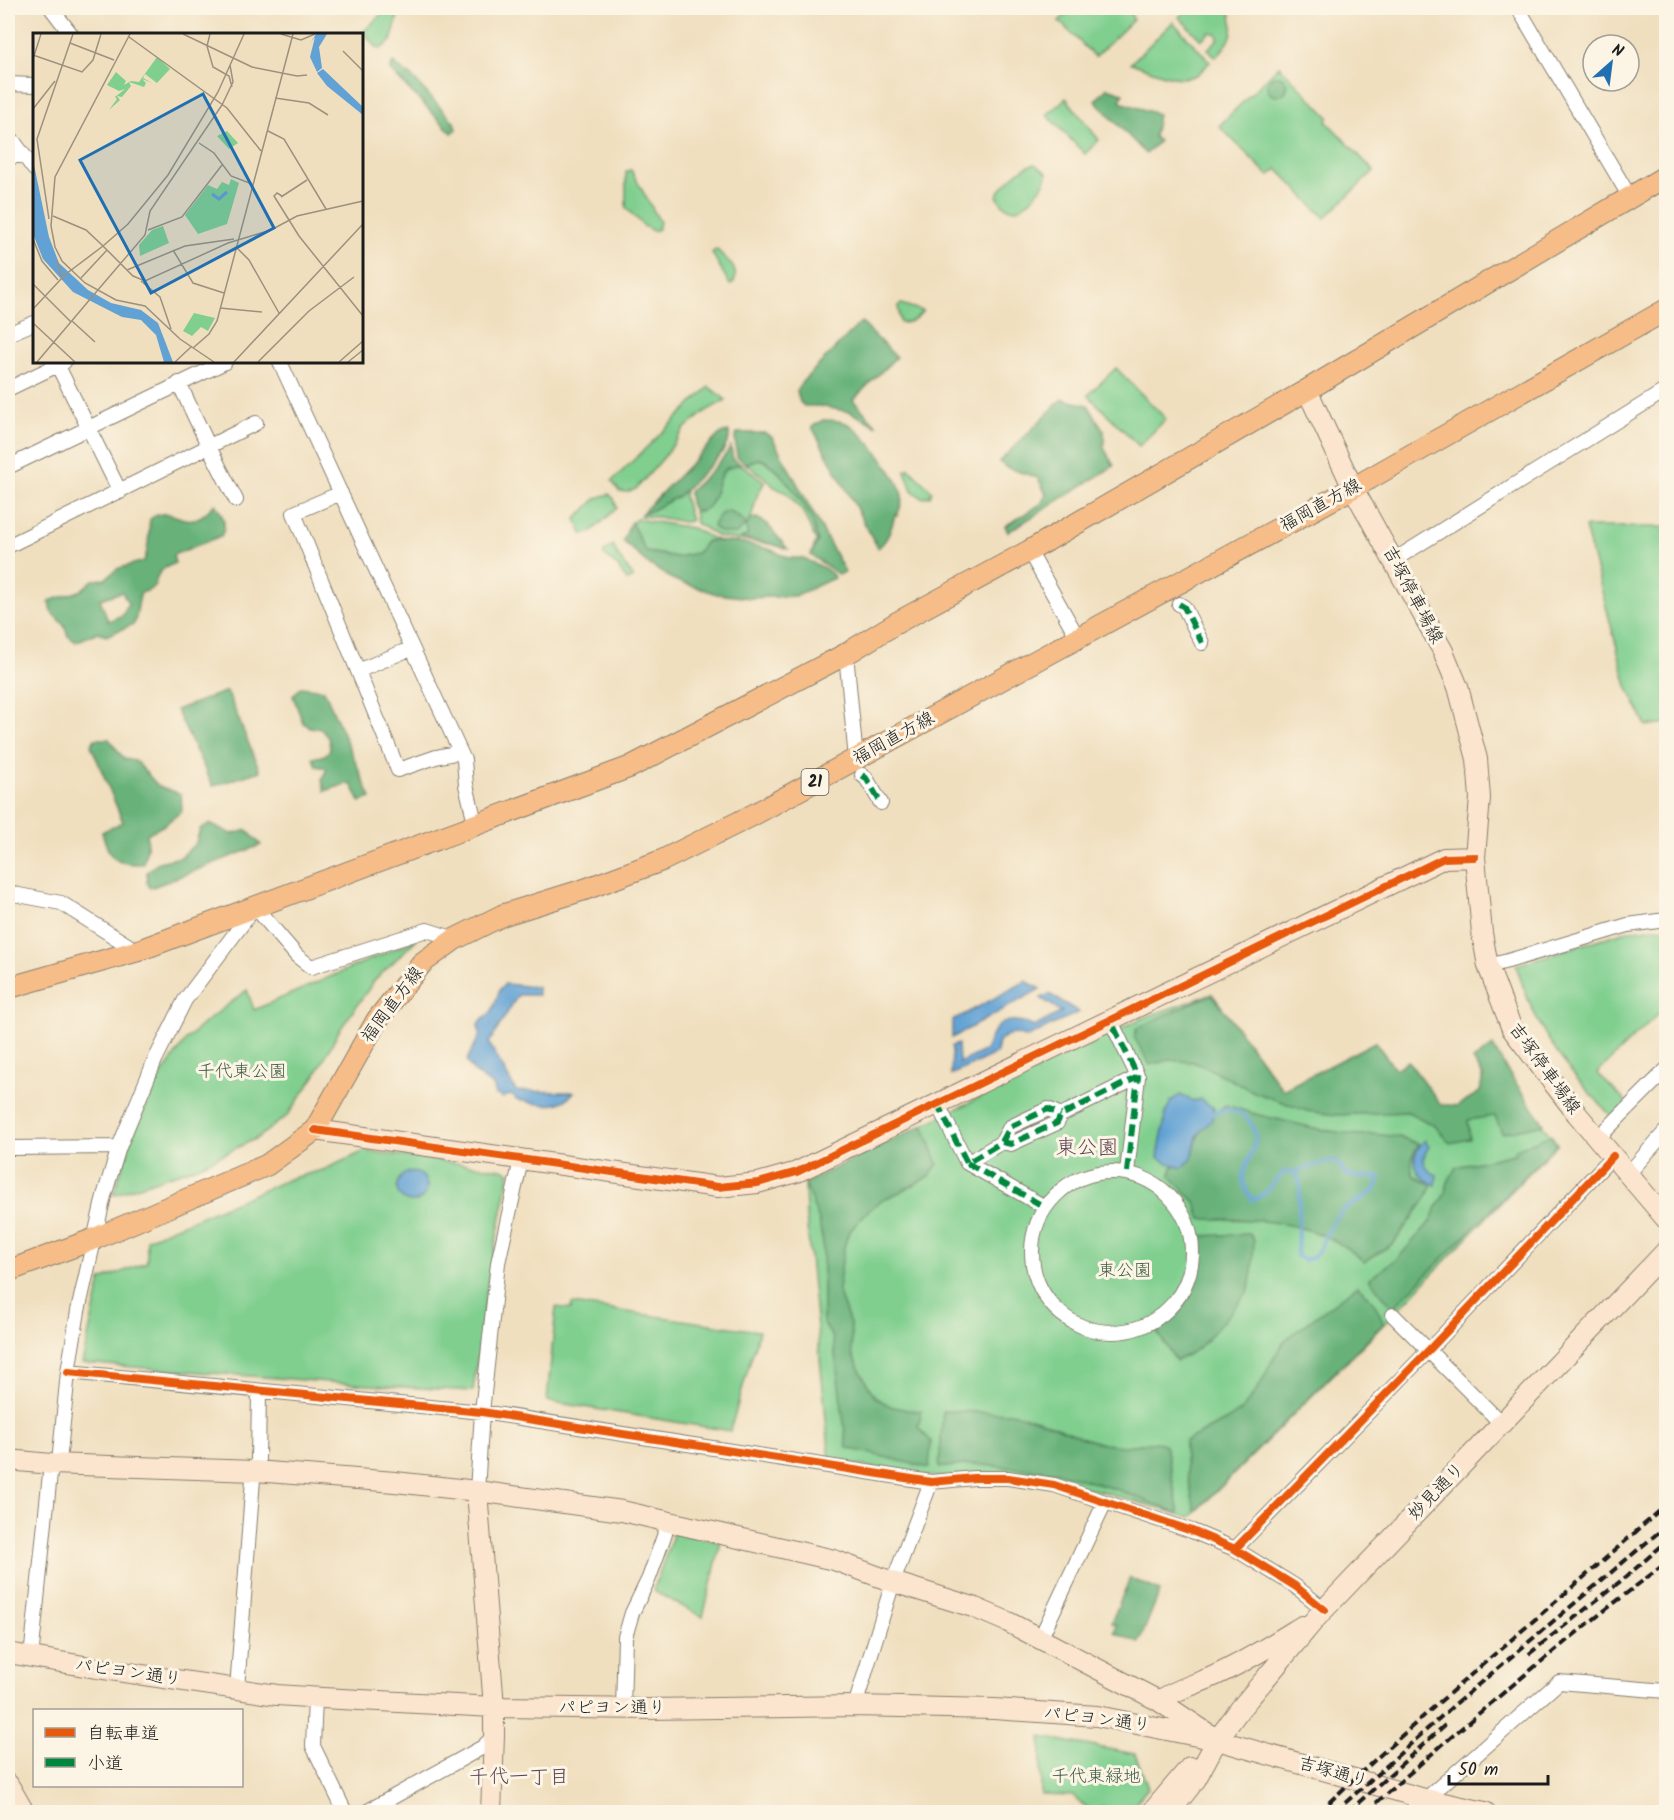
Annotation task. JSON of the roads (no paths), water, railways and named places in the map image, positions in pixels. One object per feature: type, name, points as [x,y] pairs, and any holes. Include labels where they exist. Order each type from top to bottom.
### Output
[{"type":"main road","points":[[8,988],[137,951],[630,767],[846,654],[898,622],[1029,551],[1307,390],[1666,176]]},
{"type":"main road","name":"福岡直方線","points":[[8,1271],[94,1239],[267,1165],[315,1130],[376,1020],[422,963],[455,939],[503,915],[586,889],[663,860],[753,815],[859,767],[1078,638],[1353,488],[1666,310]]},
{"type":"main road","name":"吉塚停車場線","points":[[1307,390],[1353,488],[1443,651],[1458,687],[1477,759],[1480,798],[1475,857],[1482,933],[1488,966],[1512,1029],[1576,1114],[1666,1219]]},
{"type":"main road","points":[[315,1130],[718,1187],[758,1183],[796,1172],[1444,858],[1475,857]]},
{"type":"main road","name":"妙見通り","points":[[1170,1812],[1196,1779],[1217,1740],[1243,1704],[1321,1613],[1666,1251]]},
{"type":"main road","points":[[8,1460],[255,1471],[477,1491],[622,1511],[834,1560],[893,1582],[973,1607],[1159,1701],[1217,1740]]},
{"type":"main road","points":[[477,1491],[494,1707],[491,1812]]},
{"type":"main road","points":[[1159,1701],[1177,1690],[1238,1664],[1321,1613]]},
{"type":"main road","name":"パピヨン通り","points":[[8,1653],[277,1695],[315,1698],[494,1707],[855,1706],[994,1709],[1097,1716],[1217,1740]]},
{"type":"main road","name":"妙見通り","points":[[1152,1812],[1181,1776],[1217,1740]]},
{"type":"main road","name":"吉塚通り","points":[[1217,1740],[1425,1799],[1485,1812]]},
{"type":"street","points":[[51,8],[70,33]]},
{"type":"street","points":[[1518,8],[1630,199]]},
{"type":"street","points":[[8,84],[33,85]]},
{"type":"street","points":[[8,134],[33,168]]},
{"type":"street","points":[[8,158],[23,154]]},
{"type":"street","points":[[8,334],[33,323]]},
{"type":"street","points":[[8,389],[59,363],[120,492]]},
{"type":"street","points":[[8,467],[223,363]]},
{"type":"street","points":[[280,363],[464,760],[466,785],[476,826]]},
{"type":"street","points":[[179,383],[236,500]]},
{"type":"street","points":[[1394,560],[1666,390]]},
{"type":"street","points":[[8,546],[256,423]]},
{"type":"street","points":[[341,493],[294,513],[398,770],[436,757],[460,752]]},
{"type":"street","points":[[1029,551],[1078,638]]},
{"type":"street","points":[[1179,604],[1184,607],[1202,642]]},
{"type":"street","points":[[358,670],[412,648]]},
{"type":"street","points":[[846,654],[859,767],[881,803]]},
{"type":"street","points":[[8,893],[62,903],[137,951]]},
{"type":"street","points":[[31,1658],[68,1372],[78,1311],[104,1196],[119,1147],[155,1060],[185,1000],[255,907],[297,956],[311,967],[426,930],[455,939]]},
{"type":"street","points":[[1488,966],[1628,925],[1666,920]]},
{"type":"street","points":[[1110,1019],[1138,1077],[1127,1172]]},
{"type":"street","points":[[1598,1138],[1666,1070]]},
{"type":"street","points":[[967,1163],[1002,1142],[1011,1144],[1057,1123],[1061,1115],[1138,1077]]},
{"type":"street","points":[[938,1103],[967,1163],[1043,1206]]},
{"type":"street","points":[[1628,1174],[1666,1131]]},
{"type":"street","points":[[8,1148],[119,1147]]},
{"type":"street","points":[[1235,1549],[1429,1350],[1613,1156]]},
{"type":"street","points":[[477,1491],[482,1412],[498,1263],[521,1160]]},
{"type":"street","points":[[1127,1172],[1142,1177],[1166,1192],[1183,1214],[1193,1254],[1188,1281],[1173,1306],[1151,1323],[1111,1333],[1084,1328],[1053,1308],[1038,1285],[1033,1270],[1031,1242],[1043,1206],[1064,1186],[1090,1174],[1127,1172]]},
{"type":"street","points":[[1393,1315],[1502,1424]]},
{"type":"street","points":[[68,1372],[482,1412],[931,1482],[1008,1478],[1054,1485],[1192,1531],[1235,1549],[1295,1586],[1321,1613]]},
{"type":"street","points":[[237,1689],[253,1479],[258,1461],[259,1391]]},
{"type":"street","points":[[855,1706],[893,1582],[931,1482]]},
{"type":"street","points":[[1040,1639],[1105,1502]]},
{"type":"street","points":[[623,1708],[625,1637],[632,1613],[650,1578],[669,1522]]},
{"type":"street","points":[[1411,1812],[1455,1776],[1559,1682],[1666,1691]]},
{"type":"street","points":[[315,1698],[313,1746],[345,1812]]},
{"type":"street","points":[[366,1812],[483,1747],[494,1736]]},
{"type":"water","points":[[1026,981],[1040,989],[952,1038],[952,1021]]},
{"type":"water","points":[[505,984],[537,987],[538,995],[518,995],[489,1043],[516,1091],[574,1092],[562,1102],[547,1105],[516,1100],[510,1095],[502,1098],[495,1094],[494,1087],[474,1072],[467,1062],[480,1036],[478,1024],[492,1011],[500,989]]},
{"type":"water","points":[[1049,994],[1079,1012],[1026,1038],[1016,1034],[1006,1036],[1002,1038],[997,1053],[951,1075],[952,1046],[958,1044],[959,1063],[986,1050],[993,1033],[1003,1023],[1017,1021],[1034,1027],[1062,1012],[1041,998]]},
{"type":"water","points":[[1180,1095],[1194,1101],[1200,1099],[1214,1108],[1212,1120],[1197,1135],[1192,1159],[1182,1168],[1158,1157],[1166,1112],[1171,1101]]},
{"type":"water","points":[[1425,1140],[1429,1147],[1424,1159],[1426,1167],[1437,1175],[1436,1185],[1422,1177],[1416,1166],[1416,1153]]},
{"type":"water","points":[[412,1172],[423,1176],[427,1187],[423,1198],[412,1202],[401,1198],[397,1187],[401,1176]]},
{"type":"waterway","points":[[1209,1115],[1223,1110],[1233,1111],[1244,1116],[1252,1124],[1255,1142],[1243,1178],[1252,1200],[1263,1195],[1284,1172],[1298,1171],[1329,1161],[1336,1161],[1345,1174],[1355,1177],[1380,1177],[1375,1190],[1342,1211],[1331,1225],[1320,1248],[1313,1257],[1304,1260],[1297,1256],[1300,1188],[1299,1178],[1295,1173]]},
{"type":"railway","points":[[1319,1812],[1404,1733],[1666,1505]]},
{"type":"railway","points":[[1335,1812],[1453,1706],[1666,1526]]},
{"type":"railway","points":[[1529,1654],[1666,1542]]},
{"type":"railway","points":[[1366,1812],[1513,1684],[1666,1563]]},
{"type":"railway","points":[[1348,1812],[1445,1725]]},
{"type":"district","name":"東公園","points":[[1087,1148]]},
{"type":"district","name":"千代一丁目","points":[[519,1778]]},
{"type":"park label","name":"千代東公園","points":[[242,1072]]},
{"type":"park label","name":"千代東緑地","points":[[1096,1777]]}]
